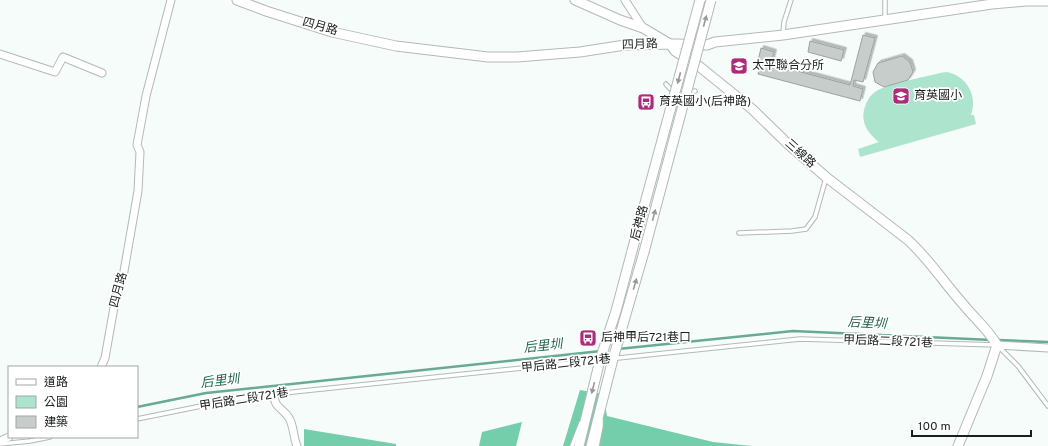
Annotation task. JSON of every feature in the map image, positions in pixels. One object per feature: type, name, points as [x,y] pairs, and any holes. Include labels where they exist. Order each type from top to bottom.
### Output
[{"type":"street","name":"四月路","points":[[101,366],[105,358],[116,296],[123,277],[138,191],[140,152],[137,145],[146,96],[171,0]]},
{"type":"street","name":"四月路","points":[[237,0],[266,12],[339,33],[396,46],[488,57],[517,57],[580,52],[625,45],[707,45],[715,42],[783,35],[992,4],[1026,0],[1048,1]]},
{"type":"street","name":"三線路","points":[[575,0],[620,20],[643,28],[670,44],[675,51],[700,67],[752,109],[826,177],[908,240],[921,252],[964,306],[989,333],[997,345]]},
{"type":"street","points":[[625,0],[643,28]]},
{"type":"street","name":"后神路","points":[[579,446],[600,360],[616,311],[700,0]]},
{"type":"street","name":"后神路","points":[[591,446],[612,359],[644,252],[711,0]]},
{"type":"street","points":[[0,54],[55,72],[63,57],[102,73]]},
{"type":"street","points":[[958,446],[987,376],[997,345],[1048,348]]},
{"type":"street","points":[[274,394],[274,402],[277,407],[284,411],[292,423],[297,446]]},
{"type":"lane","points":[[783,35],[784,22],[791,0]]},
{"type":"lane","points":[[885,0],[885,19]]},
{"type":"lane","points":[[666,84],[672,92],[681,94],[695,91]]},
{"type":"lane","points":[[739,233],[806,229],[815,217],[826,177]]},
{"type":"lane","name":"甲后路二段721巷","points":[[138,419],[231,400],[274,394],[800,339],[997,345]]},
{"type":"lane","points":[[997,345],[1018,366],[1048,406]]},
{"type":"lane","points":[[572,446],[589,406]]},
{"type":"lane","points":[[597,446],[601,426],[601,407]]},
{"type":"lane","points":[[0,444],[45,438]]},
{"type":"green space","points":[[947,72],[960,78],[969,88],[973,101],[971,115],[974,115],[976,124],[860,157],[858,149],[879,142],[869,132],[863,115],[868,100],[873,94],[880,89],[896,84]]},
{"type":"green space","points":[[580,390],[603,394],[607,416],[713,442],[752,446],[563,446]]},
{"type":"green space","points":[[522,422],[516,446],[479,446],[482,432]]},
{"type":"green space","points":[[304,429],[396,444],[396,446],[304,446]]},
{"type":"building","points":[[863,35],[875,38],[863,82],[854,80],[853,86],[863,89],[860,101],[758,74],[761,62],[758,61],[761,48],[774,52],[771,64],[850,85]]},
{"type":"building","points":[[810,41],[844,50],[841,61],[808,52]]},
{"type":"building","points":[[902,56],[910,62],[913,72],[908,80],[884,87],[875,82],[873,72],[878,63]]},
{"type":"waterway","name":"后里圳","points":[[618,349],[793,331],[992,340]]},
{"type":"waterway","name":"后里圳","points":[[997,340],[1048,342]]},
{"type":"waterway","name":"后里圳","points":[[138,407],[206,393],[601,351]]},
{"type":"place","name":"太平聯合分所","points":[[739,66]]},
{"type":"place","name":"育英國小","points":[[901,96]]},
{"type":"place","name":"育英國小(后神路)","points":[[646,102]]},
{"type":"place","name":"后神甲后721巷口","points":[[588,338]]}]
